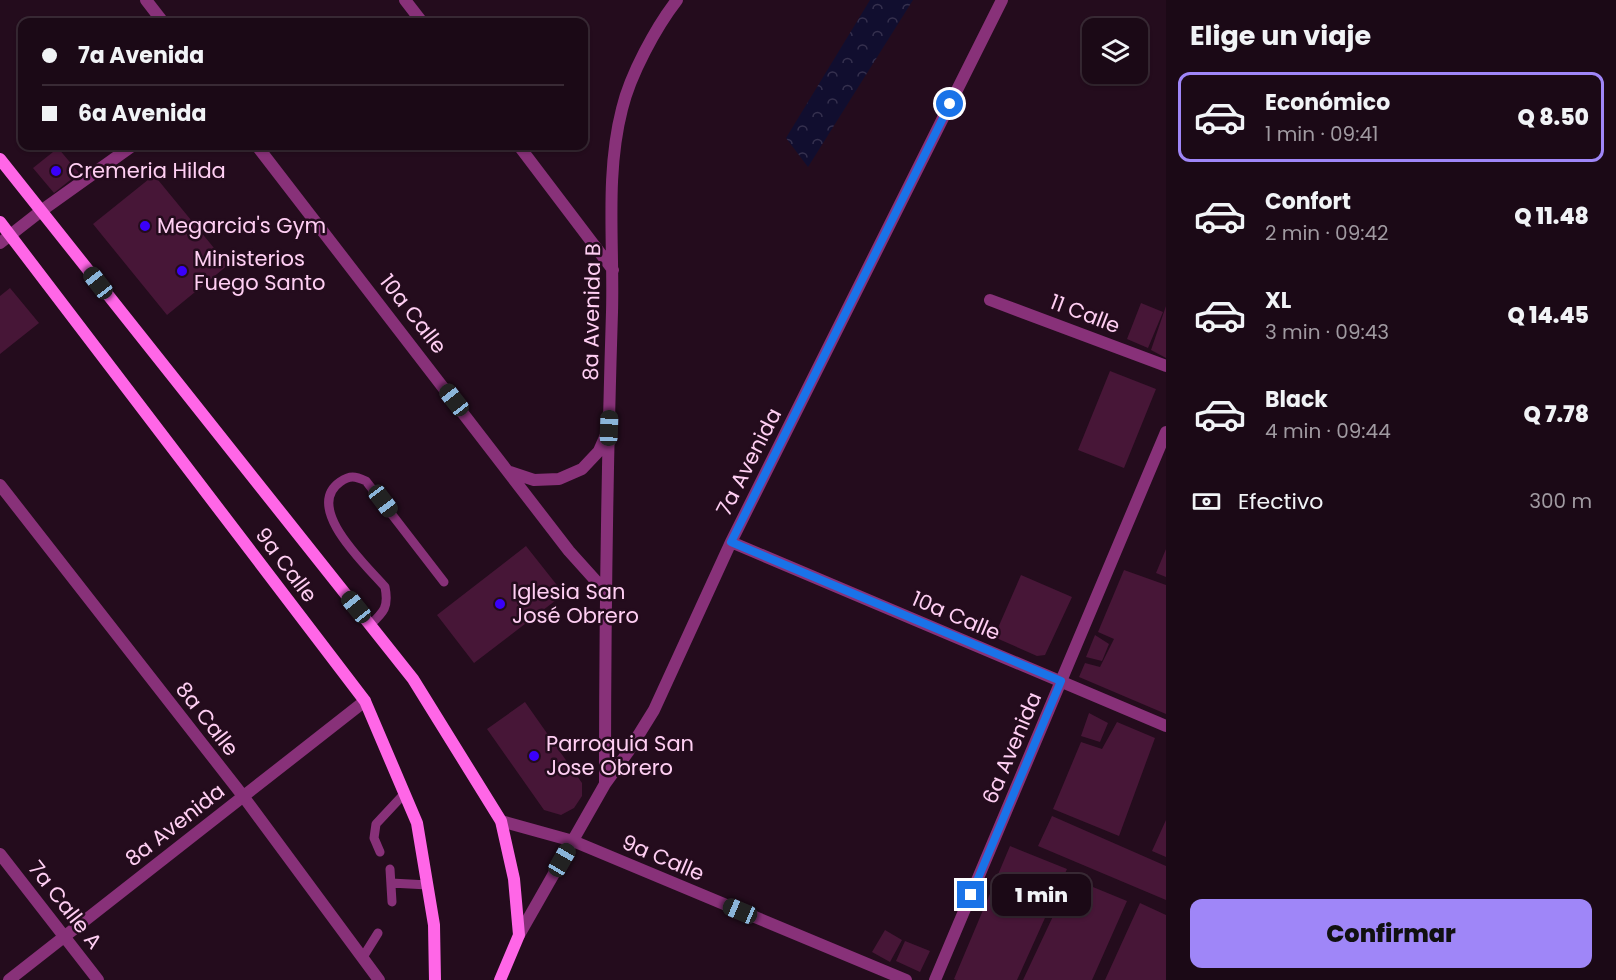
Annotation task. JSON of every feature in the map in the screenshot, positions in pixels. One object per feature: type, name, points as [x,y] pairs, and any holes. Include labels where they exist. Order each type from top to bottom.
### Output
[{"type":"main road","name":"9a Calle","points":[[0,159],[413,679],[501,821],[514,879],[519,935],[500,980]]},
{"type":"main road","name":"9a Calle","points":[[0,222],[5,239],[365,701],[417,823],[434,925],[435,980]]},
{"type":"street","points":[[146,0],[160,18]]},
{"type":"street","points":[[405,0],[419,18]]},
{"type":"street","name":"7a Avenida","points":[[519,935],[605,784],[654,710],[731,542],[1002,0]]},
{"type":"street","name":"8a Avenida B","points":[[605,784],[605,591],[613,270],[612,171],[622,108],[641,59],[669,3]]},
{"type":"street","points":[[5,239],[126,150]]},
{"type":"street","name":"10a Calle","points":[[260,150],[569,551],[605,591]]},
{"type":"street","points":[[522,150],[613,270]]},
{"type":"street","name":"11 Calle","points":[[990,300],[1166,366]]},
{"type":"street","points":[[510,472],[534,480],[559,479],[582,469],[599,451],[609,428]]},
{"type":"street","name":"6a Avenida","points":[[935,980],[1166,432]]},
{"type":"street","name":"8a Calle","points":[[0,485],[243,796],[380,980]]},
{"type":"street","name":"10a Calle","points":[[731,542],[1166,726]]},
{"type":"street","name":"8a Avenida","points":[[9,980],[365,701]]},
{"type":"street","name":"9a Calle","points":[[501,821],[573,841],[906,980]]},
{"type":"street","name":"7a Calle A","points":[[0,854],[98,980]]},
{"type":"lane","points":[[370,625],[383,612],[386,605],[385,587],[334,526],[329,512],[329,498],[336,484],[347,477],[356,476],[366,481],[444,582]]},
{"type":"lane","points":[[380,852],[374,838],[376,824],[404,794]]},
{"type":"lane","points":[[390,869],[392,902]]},
{"type":"lane","points":[[391,883],[428,885]]},
{"type":"lane","points":[[363,957],[378,933]]},
{"type":"green space","points":[[870,0],[913,0],[808,167],[786,138]]},
{"type":"building","name":"Cremeria Hilda","points":[[56,150],[60,150],[79,173],[54,193],[33,168]]},
{"type":"building","points":[[154,175],[228,265],[167,315],[93,224]]},
{"type":"building","points":[[10,288],[39,323],[0,354],[0,296]]},
{"type":"building","points":[[1141,303],[1163,312],[1148,348],[1127,339]]},
{"type":"building","points":[[1166,306],[1166,358],[1151,350]]},
{"type":"building","points":[[1110,371],[1156,389],[1124,468],[1078,450]]},
{"type":"building","name":"Iglesia San José Obrero","points":[[526,546],[564,594],[474,663],[437,615]]},
{"type":"building","points":[[1166,549],[1166,577],[1156,573]]},
{"type":"building","points":[[1124,570],[1166,585],[1166,714],[1079,677],[1085,663],[1100,667],[1114,639],[1098,632]]},
{"type":"building","points":[[1021,575],[1072,597],[1045,655],[1037,656],[994,637]]},
{"type":"building","points":[[1095,635],[1109,644],[1102,661],[1086,657]]},
{"type":"building","name":"Parroquia San Jose Obrero","points":[[525,702],[582,783],[582,796],[574,808],[561,815],[544,810],[487,729]]},
{"type":"building","points":[[1089,713],[1108,723],[1100,742],[1081,736]]},
{"type":"building","points":[[1117,722],[1155,738],[1119,836],[1053,809],[1081,742],[1102,749]]},
{"type":"building","points":[[1052,816],[1166,866],[1166,900],[1038,846]]},
{"type":"building","points":[[1166,820],[1166,857],[1152,851]]},
{"type":"building","points":[[1010,846],[1067,869],[1017,980],[956,980],[954,979]]},
{"type":"building","points":[[1071,878],[1127,901],[1092,980],[1023,980]]},
{"type":"building","points":[[1140,903],[1166,915],[1166,980],[1105,980]]},
{"type":"building","points":[[885,930],[902,940],[890,962],[872,952]]},
{"type":"building","points":[[905,941],[930,951],[920,972],[896,961]]},
{"type":"place","name":"Cremeria Hilda","points":[[56,171]]},
{"type":"place","name":"Megarcia's Gym","points":[[145,226]]},
{"type":"place","name":"Ministerios Fuego Santo","points":[[182,271]]},
{"type":"place","name":"Iglesia San José Obrero","points":[[500,604]]},
{"type":"place","name":"Parroquia San Jose Obrero","points":[[534,756]]},
{"type":"route","points":[[950,104],[731,542],[1061,681],[971,895]]}]
